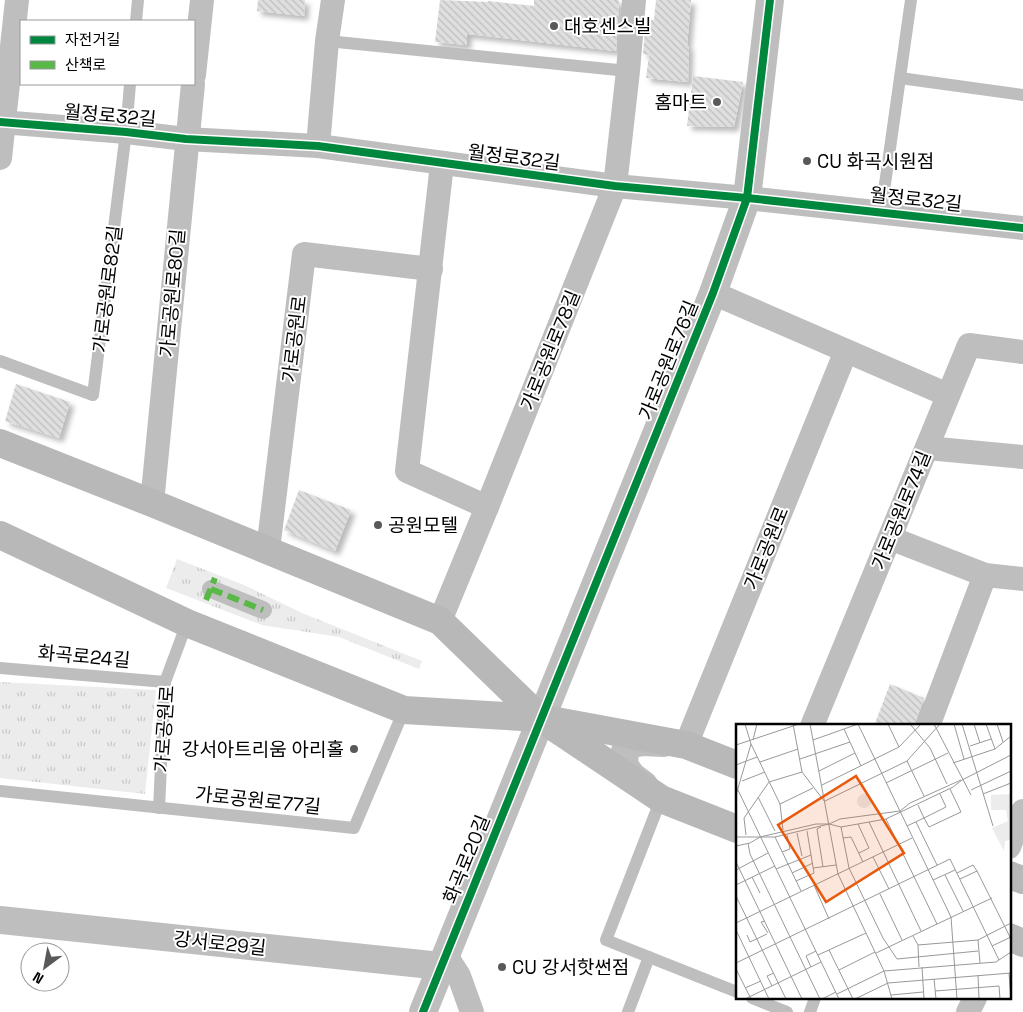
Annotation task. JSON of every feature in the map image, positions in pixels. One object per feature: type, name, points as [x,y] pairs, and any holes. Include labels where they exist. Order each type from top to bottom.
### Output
[{"type":"main road","points":[[0,444],[152,503],[440,621],[540,718],[661,799],[736,829]]},
{"type":"main road","points":[[0,535],[187,624],[404,710],[540,718],[686,745],[736,765]]},
{"type":"main road","points":[[1010,875],[1023,880]]},
{"type":"main road","points":[[1010,937],[1023,943]]},
{"type":"street","points":[[0,158],[1,122],[18,0]]},
{"type":"street","points":[[195,66],[202,0]]},
{"type":"street","points":[[318,146],[327,41],[333,0]]},
{"type":"street","name":"가로공원로78길","points":[[440,621],[614,186],[628,71],[634,0]]},
{"type":"street","name":"가로공원로76길","points":[[540,718],[713,293],[747,198],[770,0]]},
{"type":"street","name":"가로공원로80길","points":[[152,503],[186,139],[193,85]]},
{"type":"street","name":"월정로32길","points":[[1,122],[186,139],[318,146],[614,186],[747,198],[1023,228]]},
{"type":"street","name":"월정로32길","points":[[442,164],[407,471],[487,507]]},
{"type":"street","name":"가로공원로","points":[[268,550],[304,254],[431,269]]},
{"type":"street","name":"가로공원로76길","points":[[713,293],[948,395]]},
{"type":"street","name":"가로공원로74길","points":[[813,724],[969,345],[1023,352]]},
{"type":"street","name":"가로공원로","points":[[686,745],[846,351]]},
{"type":"street","points":[[926,448],[1023,457]]},
{"type":"street","points":[[890,538],[985,575],[1023,579]]},
{"type":"street","points":[[929,724],[985,575]]},
{"type":"street","points":[[211,589],[262,610]]},
{"type":"street","name":"화곡로20길","points":[[423,1012],[540,718]]},
{"type":"street","points":[[661,799],[632,776],[624,765],[625,751],[631,744],[644,742],[686,745]]},
{"type":"street","points":[[1010,844],[1023,811]]},
{"type":"street","name":"강서로29길","points":[[0,920],[443,960]]},
{"type":"street","points":[[443,960],[459,976],[472,1012]]},
{"type":"street","points":[[968,1012],[974,1000]]},
{"type":"lane","points":[[136,20],[138,0]]},
{"type":"lane","points":[[881,212],[911,0]]},
{"type":"lane","points":[[327,41],[628,71]]},
{"type":"lane","points":[[900,78],[1023,95]]},
{"type":"lane","name":"가로공원로82길","points":[[0,360],[93,395],[126,132],[130,85]]},
{"type":"lane","name":"가로공원로","points":[[159,808],[165,682],[187,624]]},
{"type":"lane","name":"화곡로24길","points":[[0,668],[165,682]]},
{"type":"lane","name":"가로공원로77길","points":[[0,791],[354,828],[404,710]]},
{"type":"lane","points":[[661,799],[606,940],[736,992]]},
{"type":"lane","points":[[628,1012],[649,957]]},
{"type":"lane","points":[[757,1000],[787,1012]]},
{"type":"lane","points":[[810,1012],[814,1000]]},
{"type":"green space","points":[[177,559],[244,585],[302,613],[422,661],[419,669],[339,637],[262,625],[166,588]]},
{"type":"green space","points":[[0,682],[156,690],[145,794],[0,778]]},
{"type":"building","points":[[258,0],[305,0],[304,16],[257,11]]},
{"type":"building","name":"대호센스빌","points":[[440,0],[488,1],[534,6],[534,0],[619,0],[616,51],[467,34],[467,45],[435,42]]},
{"type":"building","points":[[656,0],[691,0],[687,46],[689,46],[688,82],[646,78],[649,55],[643,54],[646,19],[654,20]]},
{"type":"building","points":[[693,76],[743,82],[734,127],[687,126]]},
{"type":"building","points":[[16,384],[70,402],[59,438],[5,421]]},
{"type":"building","points":[[299,490],[351,510],[335,551],[284,530]]},
{"type":"building","points":[[890,684],[924,698],[915,724],[875,724]]},
{"type":"marked path","points":[[206,600],[215,578]]},
{"type":"marked path","points":[[211,589],[263,610]]},
{"type":"cycle path","points":[[423,1012],[713,293],[747,198],[770,0]]},
{"type":"cycle path","points":[[0,122],[126,132],[186,139],[318,146],[615,186],[747,198],[1023,228]]},
{"type":"place","name":"대호센스빌","points":[[554,26]]},
{"type":"place","name":"홈마트","points":[[717,102]]},
{"type":"place","name":"CU 화곡시원점","points":[[807,161]]},
{"type":"place","name":"공원모텔","points":[[378,525]]},
{"type":"place","name":"강서아트리움 아리홀","points":[[354,749]]},
{"type":"place","name":"CU 강서핫썬점","points":[[502,967]]}]
